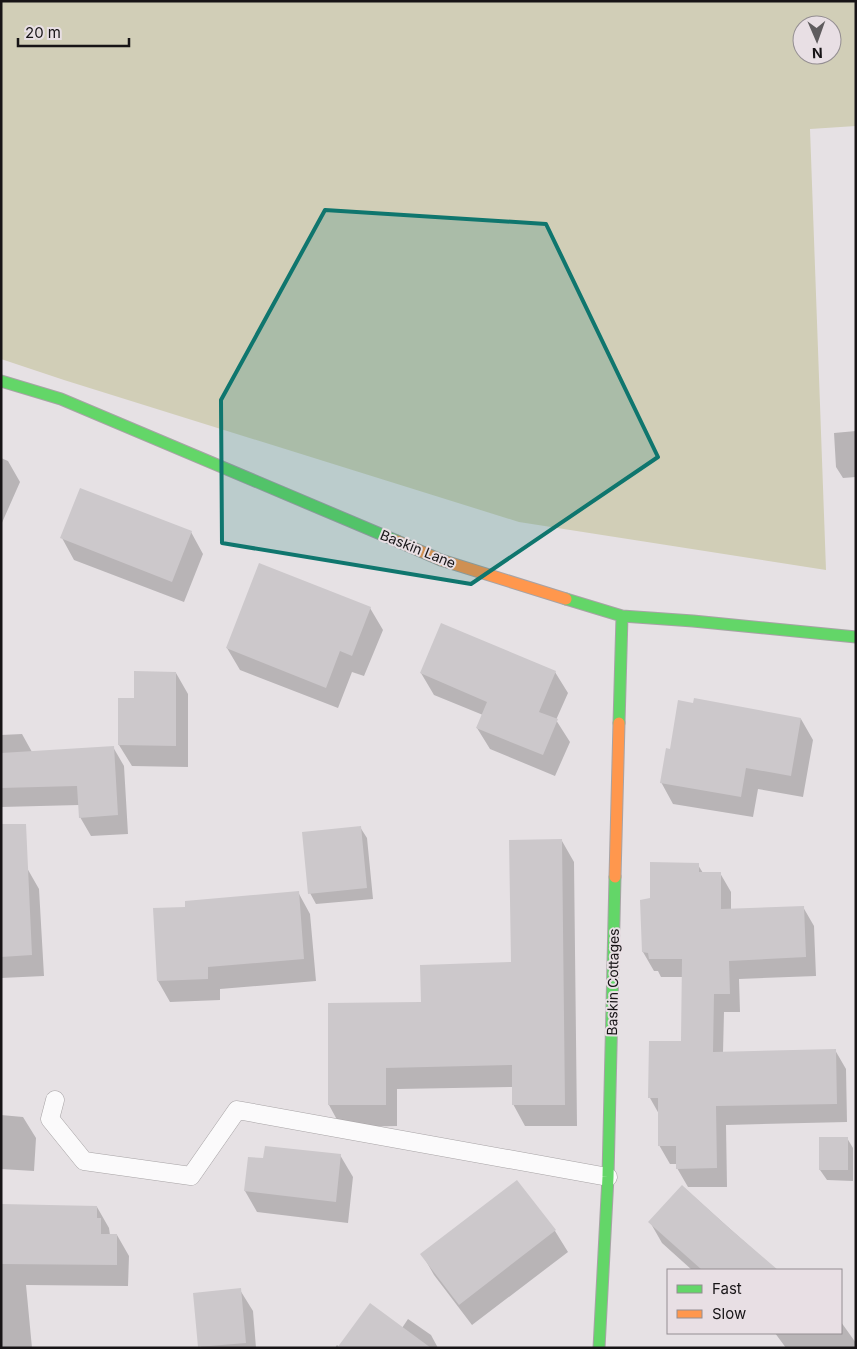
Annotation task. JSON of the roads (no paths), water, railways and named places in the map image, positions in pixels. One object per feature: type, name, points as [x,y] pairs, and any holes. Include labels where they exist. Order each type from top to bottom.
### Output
[{"type":"street","name":"Baskin Lane","points":[[1,381],[61,399],[442,560],[622,616],[713,622],[856,637]]},
{"type":"street","name":"Baskin Cottages","points":[[599,1348],[608,1177],[622,616]]},
{"type":"lane","points":[[55,1100],[50,1119],[84,1161],[191,1176],[237,1110],[608,1177]]}]
